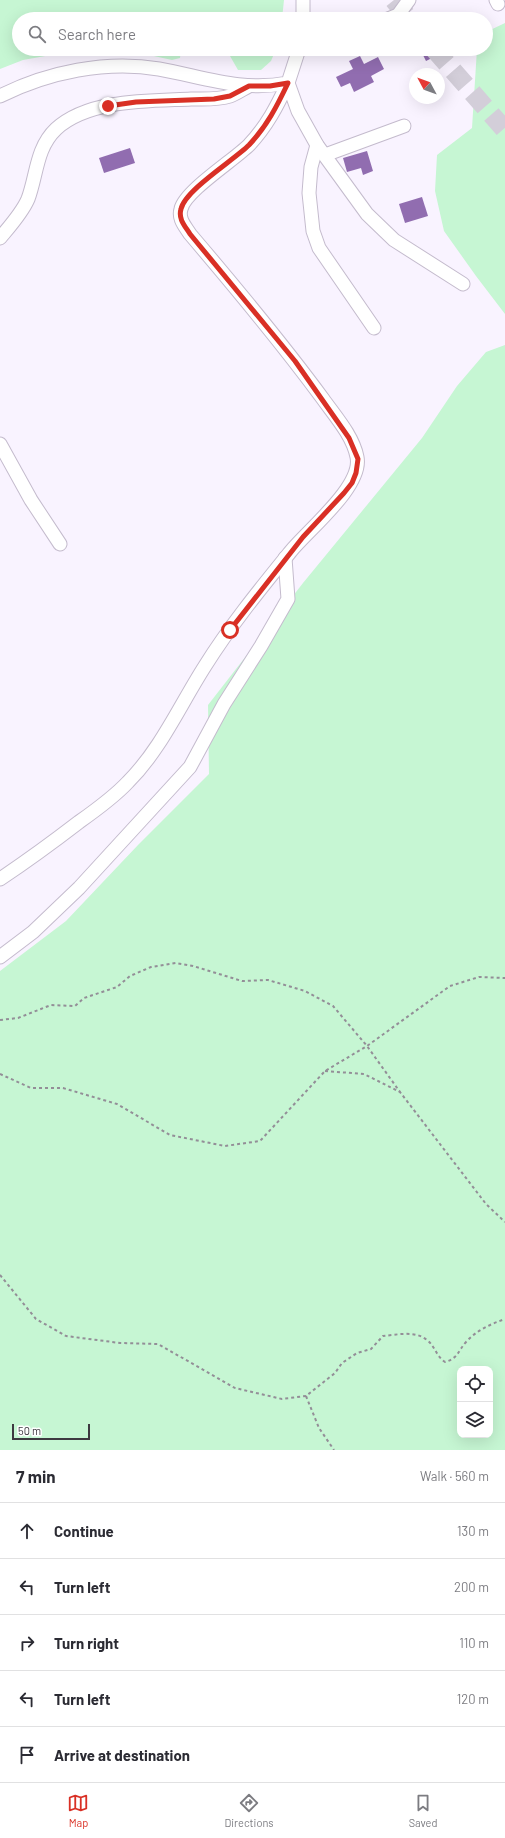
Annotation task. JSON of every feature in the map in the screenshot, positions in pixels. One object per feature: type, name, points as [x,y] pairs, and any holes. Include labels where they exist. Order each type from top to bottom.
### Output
[{"type":"lane","points":[[303,0],[303,12]]},
{"type":"lane","points":[[400,12],[408,0]]},
{"type":"lane","points":[[0,879],[31,859],[96,810],[127,784],[143,766],[157,748],[182,701],[206,663],[286,558],[352,483],[356,473],[358,459],[355,450],[335,417],[295,361],[190,234],[182,222],[180,215],[184,202],[191,193],[234,159],[264,129],[274,113],[288,83],[298,56]]},
{"type":"lane","points":[[0,96],[24,84],[47,76],[78,69],[119,67],[158,69],[224,84],[270,86],[288,83]]},
{"type":"lane","points":[[288,83],[298,110],[321,150],[367,214],[394,240],[463,284]]},
{"type":"lane","points":[[0,238],[16,219],[28,200],[39,156],[47,140],[56,129],[69,120],[90,111],[108,106],[136,102],[214,99],[230,96],[249,86]]},
{"type":"lane","points":[[374,328],[319,248],[313,231],[309,193],[311,167],[321,150],[404,126]]},
{"type":"lane","points":[[0,444],[31,500],[60,544]]},
{"type":"lane","points":[[0,957],[34,932],[79,888],[190,767],[224,704],[262,646],[288,599],[286,558]]},
{"type":"path","points":[[0,1020],[18,1018],[51,1005],[75,1006],[84,998],[117,987],[130,976],[151,967],[176,963],[193,966],[242,981],[268,980],[305,991],[333,1006],[367,1046],[400,1092],[486,1204],[505,1222]]},
{"type":"path","points":[[0,1074],[31,1088],[63,1088],[117,1104],[170,1135],[225,1146],[260,1141],[325,1072],[367,1046],[450,986],[479,977],[505,978]]},
{"type":"path","points":[[325,1072],[364,1074],[400,1092]]},
{"type":"path","points":[[0,1275],[36,1319],[66,1336],[120,1343],[158,1344],[235,1388],[282,1399],[306,1396],[335,1373],[342,1363],[357,1353],[371,1349],[383,1336],[412,1334],[427,1340],[439,1358],[445,1362],[454,1359],[467,1340],[486,1326],[505,1319]]},
{"type":"path","points":[[306,1396],[319,1428],[334,1450]]},
{"type":"green space","points":[[0,0],[284,0],[283,12],[12,12],[12,56],[45,56],[23,60],[0,69]]},
{"type":"green space","points":[[505,23],[505,314],[444,231],[435,191],[437,155],[472,128],[477,56],[493,56],[493,29]]},
{"type":"green space","points":[[154,56],[180,56],[180,58],[172,60]]},
{"type":"green space","points":[[230,56],[273,56],[271,61],[261,70],[238,70]]},
{"type":"green space","points":[[505,345],[505,1450],[0,1450],[0,971],[66,921],[138,845],[209,774],[208,705],[303,583],[422,438],[457,386],[486,352]]},
{"type":"building","points":[[360,56],[364,64],[378,57],[384,69],[371,76],[374,82],[354,92],[350,83],[341,87],[336,77],[353,69],[349,61]]},
{"type":"building","points":[[424,56],[436,56],[426,61]]},
{"type":"building","points":[[130,148],[135,163],[104,173],[99,158]]},
{"type":"building","points":[[367,151],[373,171],[363,175],[361,168],[347,172],[343,158]]},
{"type":"building","points":[[422,197],[428,216],[405,223],[399,204]]},
{"type":"tunnel","points":[[394,0],[403,12]]},
{"type":"tunnel","points":[[440,56],[505,130]]},
{"type":"route","points":[[108,106],[136,102],[214,99],[230,96],[249,86],[270,86],[288,83],[274,113],[264,129],[234,159],[191,193],[181,208],[180,215],[182,222],[190,234],[295,361],[349,438],[358,459],[356,473],[352,483],[303,537],[230,630]]}]
